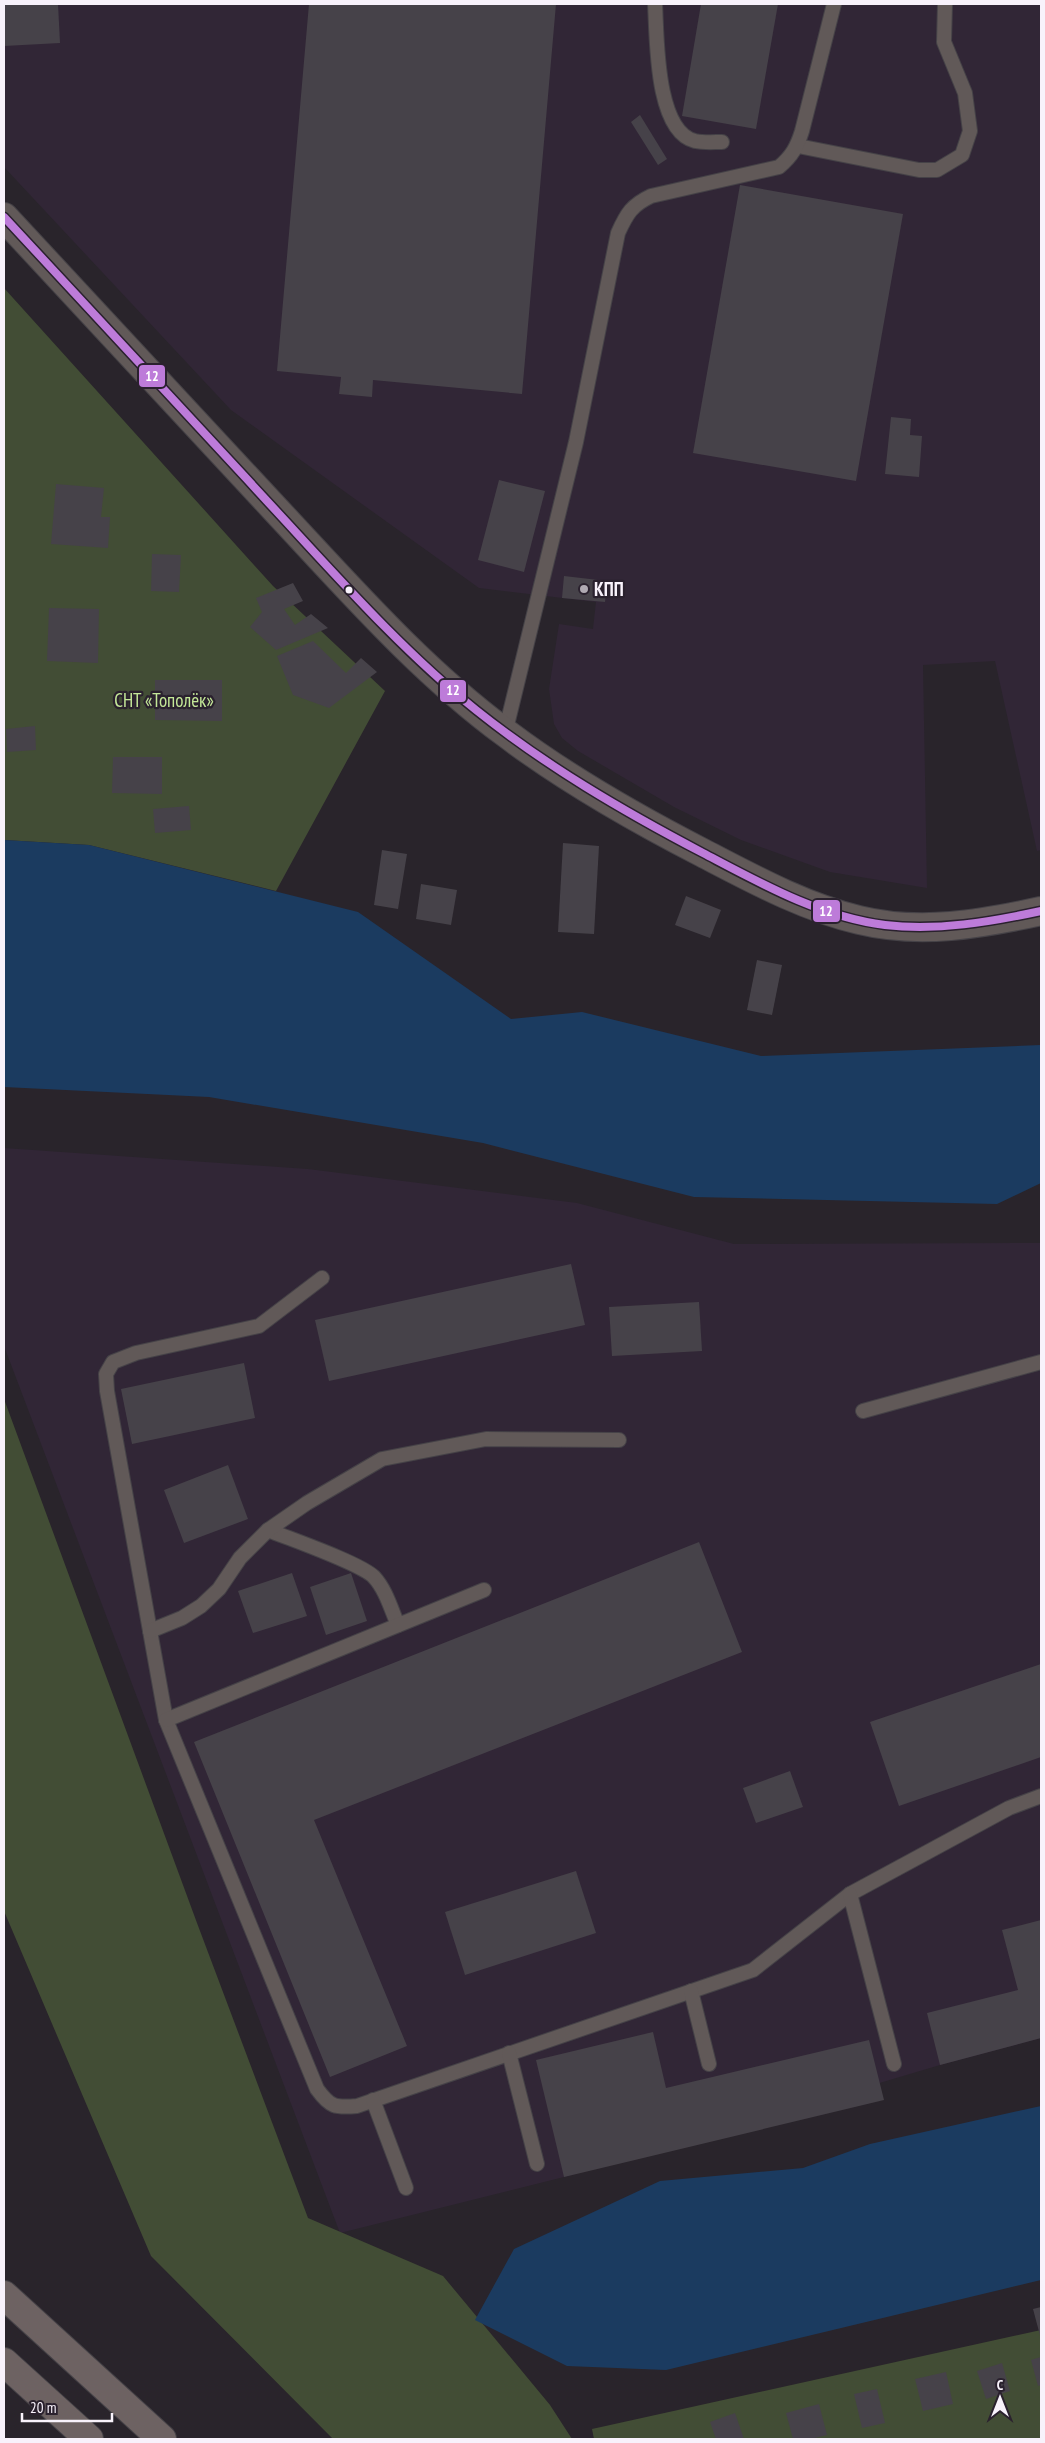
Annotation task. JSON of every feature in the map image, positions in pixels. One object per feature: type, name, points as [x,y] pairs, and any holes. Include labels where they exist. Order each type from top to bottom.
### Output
[{"type":"main road","points":[[4,2294],[162,2439]]},
{"type":"main road","points":[[4,2362],[89,2439]]},
{"type":"street","points":[[4,218],[346,585],[427,665],[504,732],[599,796],[654,828],[781,892],[860,920],[897,926],[941,927],[981,923],[1041,911]]},
{"type":"lane","points":[[655,4],[662,85],[673,122],[684,134],[694,141],[722,142]]},
{"type":"lane","points":[[504,732],[576,442],[618,233],[624,219],[635,204],[651,196],[779,167],[790,158],[798,146],[834,4]]},
{"type":"lane","points":[[798,146],[919,170],[937,170],[962,155],[970,131],[970,118],[965,93],[944,42],[944,4]]},
{"type":"lane","points":[[322,1278],[259,1326],[136,1353],[113,1362],[106,1374],[107,1391],[166,1720],[317,2090],[326,2102],[339,2108],[356,2106],[753,1970],[850,1894],[1009,1808],[1041,1796]]},
{"type":"lane","points":[[863,1411],[1041,1362]]},
{"type":"lane","points":[[150,1631],[182,1618],[201,1606],[219,1589],[240,1558],[268,1530],[307,1503],[382,1459],[486,1439],[619,1440]]},
{"type":"lane","points":[[268,1530],[359,1568],[373,1576],[384,1591],[398,1625]]},
{"type":"lane","points":[[166,1720],[484,1590]]},
{"type":"lane","points":[[850,1894],[894,2064]]},
{"type":"lane","points":[[691,1991],[709,2064]]},
{"type":"lane","points":[[509,2053],[537,2164]]},
{"type":"lane","points":[[373,2100],[406,2188]]},
{"type":"shaded area","points":[[4,4],[1041,4],[1041,850],[1037,851],[995,661],[923,665],[927,888],[830,872],[741,840],[674,807],[578,751],[562,738],[554,724],[549,689],[559,624],[593,629],[596,602],[479,588],[231,410],[4,167]]},
{"type":"shaded area","points":[[4,1148],[308,1169],[577,1203],[734,1244],[1041,1243],[1041,2038],[940,2065],[564,2177],[340,2233],[4,1346]]},
{"type":"green space","name":"СНТ «Тополёк»","points":[[4,288],[273,586],[385,691],[276,891],[89,845],[4,840]]},
{"type":"green space","points":[[4,1399],[308,2218],[443,2276],[550,2405],[572,2439],[333,2439],[151,2256],[4,1911]]},
{"type":"green space","points":[[1041,2330],[1041,2439],[594,2439],[592,2429]]},
{"type":"water","points":[[4,840],[89,845],[358,912],[511,1019],[582,1012],[761,1056],[1041,1045],[1041,1183],[997,1204],[694,1197],[483,1143],[209,1097],[4,1087]]},
{"type":"water","points":[[1041,2106],[1041,2280],[666,2370],[567,2366],[475,2320],[514,2249],[660,2181],[803,2168],[870,2144]]},
{"type":"building","points":[[4,4],[58,4],[60,43],[4,46]]},
{"type":"building","points":[[309,4],[556,4],[522,394],[373,380],[372,397],[339,394],[341,377],[277,371]]},
{"type":"building","points":[[701,4],[778,4],[756,129],[682,116]]},
{"type":"building","points":[[640,115],[667,159],[658,165],[631,122]]},
{"type":"building","points":[[740,185],[903,214],[856,481],[693,453]]},
{"type":"building","points":[[891,417],[911,419],[910,435],[922,436],[919,477],[885,474]]},
{"type":"building","points":[[499,480],[545,491],[524,572],[478,560]]},
{"type":"building","points":[[56,484],[104,488],[101,517],[110,517],[108,548],[51,544]]},
{"type":"building","points":[[152,554],[181,555],[179,592],[151,591]]},
{"type":"building","name":"КПП","points":[[564,576],[607,581],[605,602],[562,598]]},
{"type":"building","points":[[293,583],[303,601],[284,609],[295,625],[311,614],[328,628],[276,650],[250,627],[262,612],[256,598]]},
{"type":"building","points":[[49,608],[99,609],[98,663],[47,661]]},
{"type":"building","points":[[313,641],[346,673],[361,658],[377,672],[329,708],[293,695],[277,656]]},
{"type":"building","points":[[155,680],[222,680],[222,721],[155,720]]},
{"type":"building","points":[[35,726],[36,750],[7,752],[6,729]]},
{"type":"building","points":[[113,757],[162,757],[162,794],[112,793]]},
{"type":"building","points":[[189,806],[191,830],[155,833],[153,809]]},
{"type":"building","points":[[563,843],[599,846],[594,934],[558,932]]},
{"type":"building","points":[[382,850],[407,854],[398,909],[374,905]]},
{"type":"building","points":[[421,884],[457,890],[451,925],[416,919]]},
{"type":"building","points":[[686,896],[721,910],[710,938],[675,925]]},
{"type":"building","points":[[757,960],[782,965],[772,1015],[747,1010]]},
{"type":"building","points":[[571,1264],[585,1325],[329,1381],[315,1320]]},
{"type":"building","points":[[699,1302],[702,1351],[612,1356],[609,1307]]},
{"type":"building","points":[[244,1363],[255,1418],[132,1444],[121,1389]]},
{"type":"building","points":[[228,1465],[248,1519],[184,1543],[164,1490]]},
{"type":"building","points":[[699,1542],[742,1652],[314,1820],[407,2046],[330,2077],[194,1742]]},
{"type":"building","points":[[292,1573],[307,1616],[253,1633],[238,1591]]},
{"type":"building","points":[[351,1573],[367,1621],[326,1635],[310,1587]]},
{"type":"building","points":[[1041,1664],[1041,1757],[899,1806],[870,1722]]},
{"type":"building","points":[[790,1771],[803,1807],[756,1823],[743,1788]]},
{"type":"building","points":[[576,1871],[596,1933],[465,1975],[445,1912]]},
{"type":"building","points":[[1041,1920],[1041,2038],[940,2065],[927,2013],[1018,1990],[1002,1930]]},
{"type":"building","points":[[653,2032],[666,2088],[869,2040],[884,2100],[564,2177],[536,2060]]},
{"type":"building","points":[[1041,2307],[1041,2339],[1033,2309]]},
{"type":"building","points":[[1041,2357],[1041,2385],[1038,2386],[1031,2360]]},
{"type":"building","points":[[1002,2363],[1010,2391],[986,2399],[977,2371]]},
{"type":"building","points":[[946,2372],[953,2404],[923,2411],[915,2379]]},
{"type":"building","points":[[877,2389],[885,2423],[862,2428],[854,2394]]},
{"type":"building","points":[[819,2404],[827,2435],[811,2439],[793,2439],[786,2413]]},
{"type":"building","points":[[735,2413],[744,2439],[716,2439],[710,2422]]},
{"type":"transit line","name":"12","points":[[4,217],[394,636],[476,710],[557,769],[644,821],[746,876],[814,907],[837,915],[885,925],[925,927],[983,922],[1041,911]]},
{"type":"place","name":"КПП","points":[[584,589]]}]
